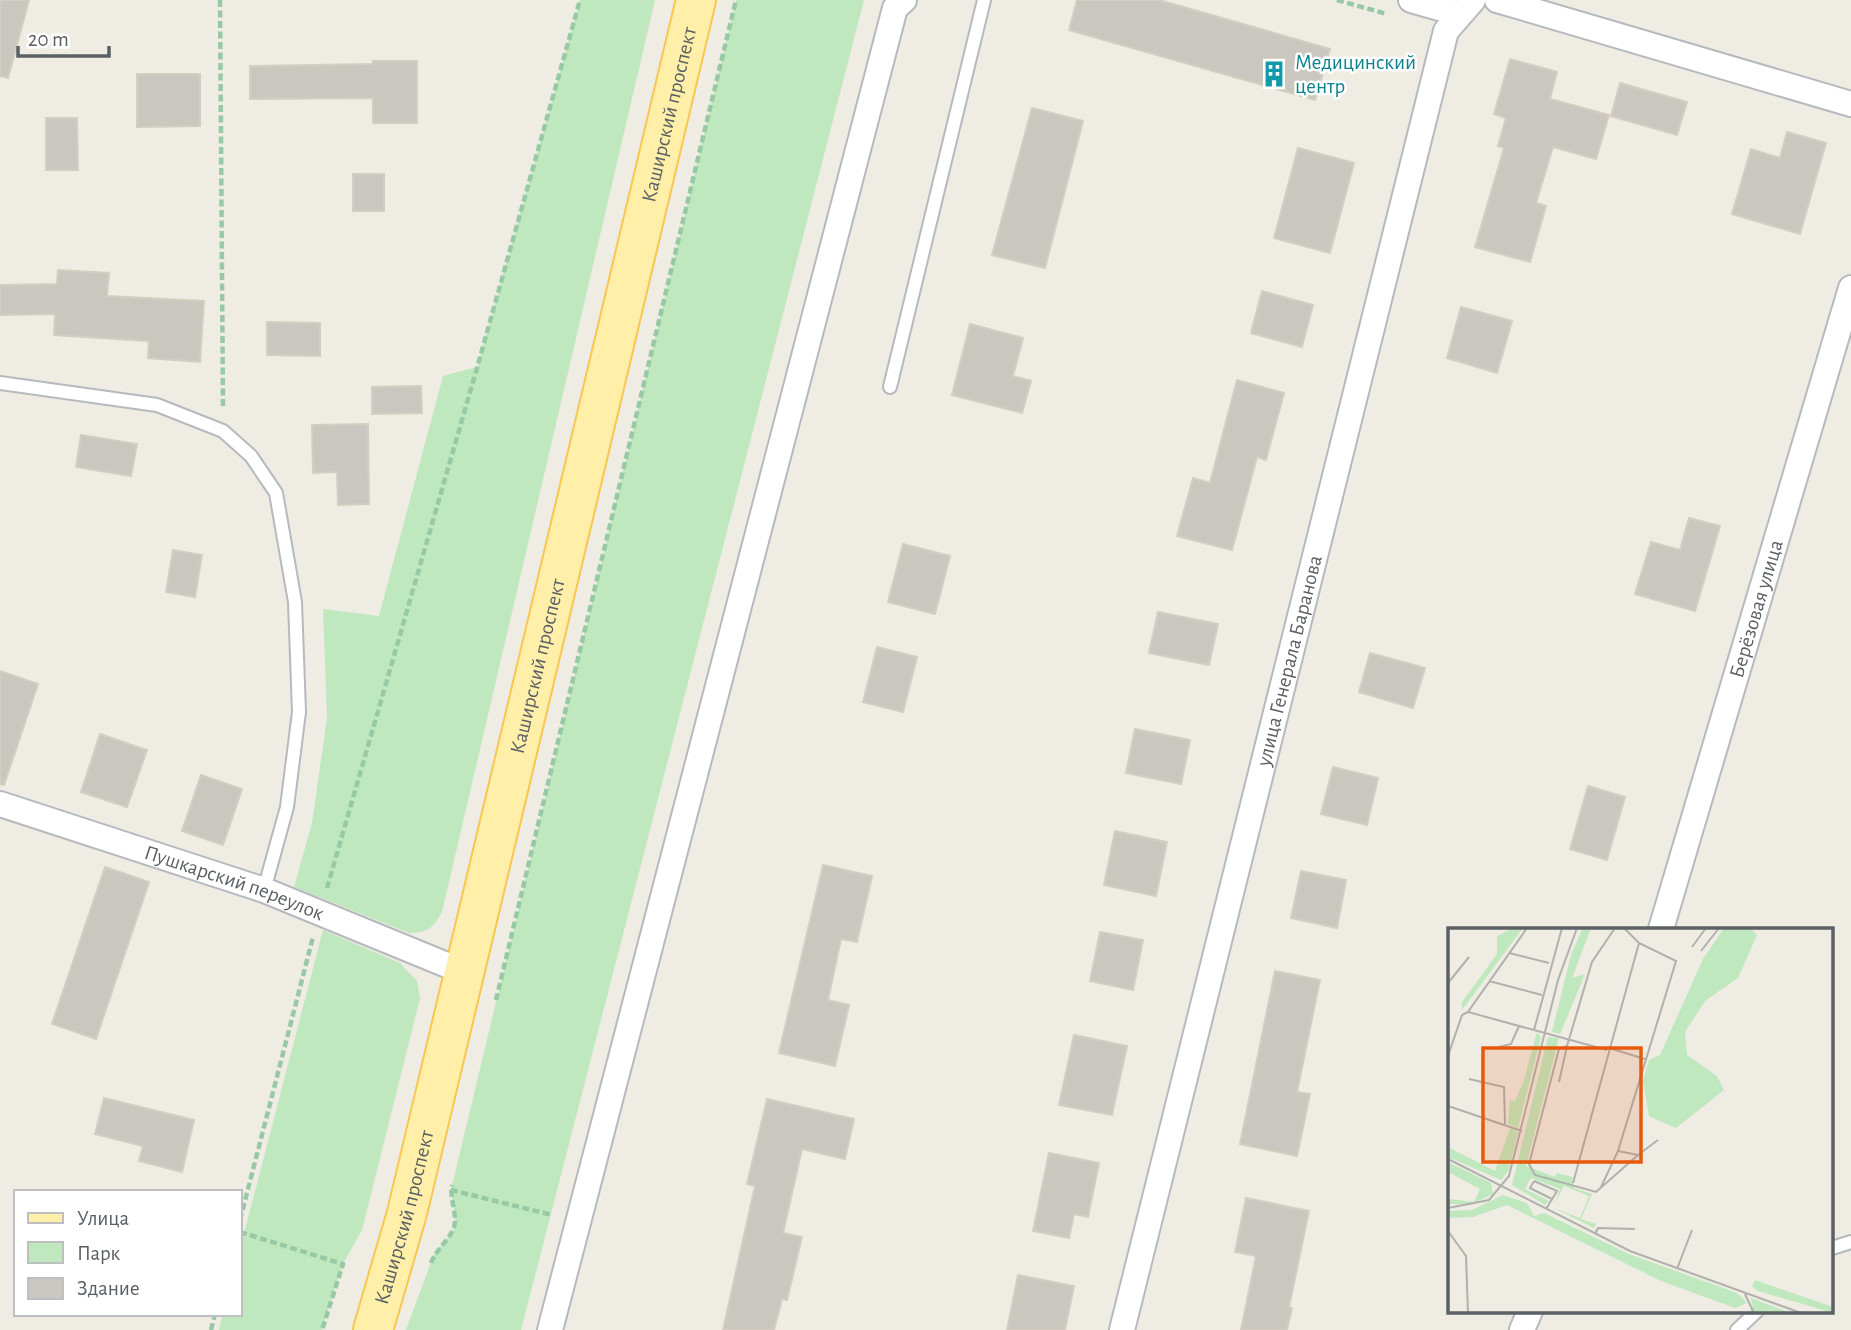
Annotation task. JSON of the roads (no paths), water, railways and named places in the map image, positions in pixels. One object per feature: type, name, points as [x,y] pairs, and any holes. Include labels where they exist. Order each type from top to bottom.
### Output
[{"type":"main road","name":"Каширский проспект","points":[[373,1330],[407,1213],[696,0]]},
{"type":"street","points":[[550,1330],[895,8],[904,0]]},
{"type":"street","points":[[1411,0],[1467,7]]},
{"type":"street","points":[[1497,0],[1851,104]]},
{"type":"street","name":"улица Генерала Баранова","points":[[1122,1330],[1446,31],[1467,7]]},
{"type":"street","name":"Берёзовая улица","points":[[1661,928],[1851,288]]},
{"type":"street","name":"Пушкарский переулок","points":[[0,804],[264,890],[464,972]]},
{"type":"street","points":[[1522,1330],[1530,1312]]},
{"type":"lane","points":[[890,387],[984,0]]},
{"type":"lane","points":[[0,383],[157,405],[223,431],[251,456],[276,493],[295,602],[299,712],[287,807],[264,890]]},
{"type":"lane","points":[[1834,1247],[1851,1242]]},
{"type":"lane","points":[[1737,1330],[1756,1312]]},
{"type":"place","name":"Медицинский центр","points":[[1274,74]]}]
